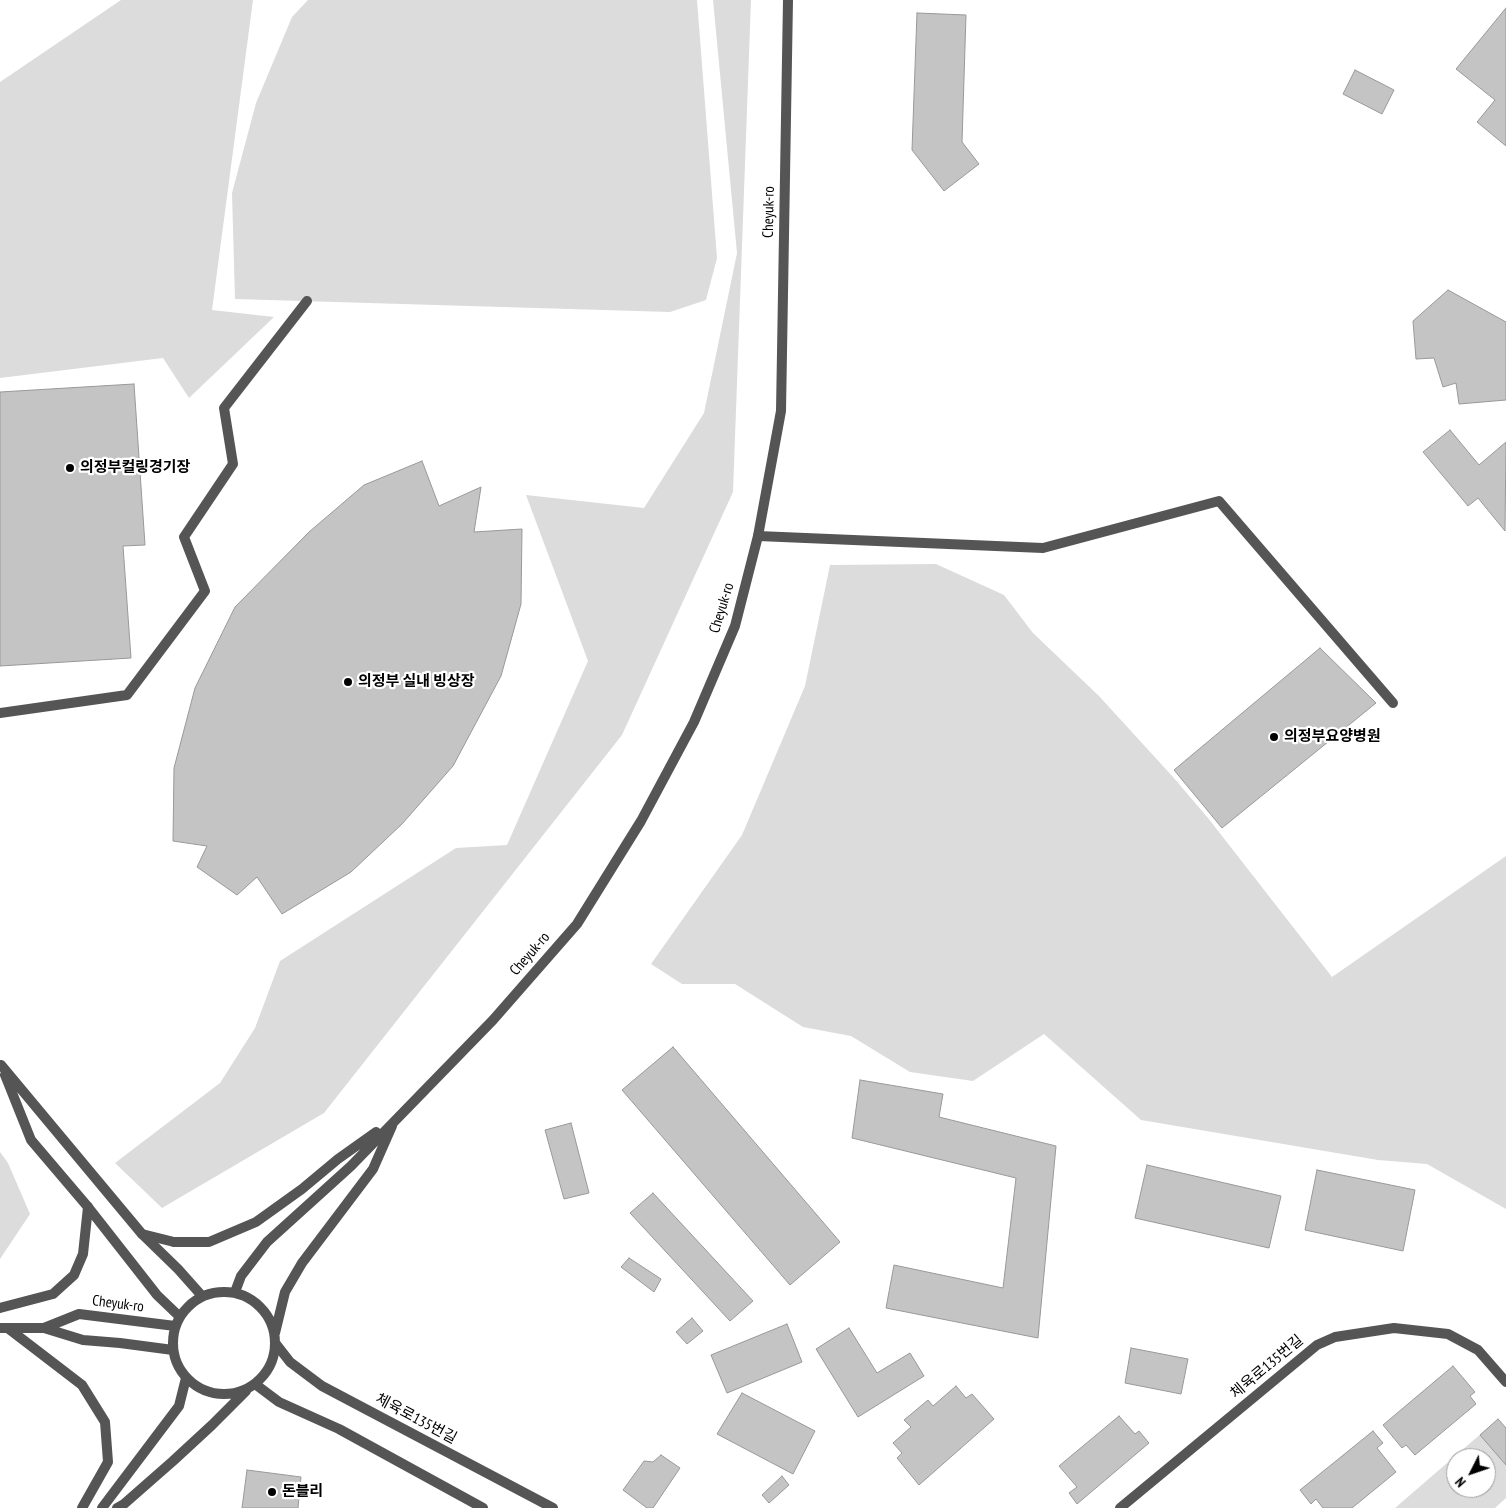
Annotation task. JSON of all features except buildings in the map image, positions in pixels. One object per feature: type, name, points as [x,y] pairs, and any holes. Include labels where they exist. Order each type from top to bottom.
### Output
[{"type":"street","name":"Cheyuk-ro","points":[[395,1119],[493,1020],[577,924],[636,829],[694,722],[735,626],[758,536],[780,411],[788,0]]},
{"type":"street","points":[[0,713],[127,695],[205,592],[184,537],[233,464],[224,408],[307,301]]},
{"type":"street","points":[[758,536],[1043,548],[1219,501],[1393,703]]},
{"type":"street","points":[[177,1321],[88,1207],[31,1140],[1,1065],[142,1234],[178,1269],[202,1296]]},
{"type":"street","points":[[142,1234],[174,1242],[209,1242],[256,1222],[302,1189],[338,1159],[395,1119]]},
{"type":"street","points":[[235,1292],[241,1276],[267,1242],[351,1166],[395,1119]]},
{"type":"street","points":[[117,1508],[173,1461],[251,1386],[264,1376],[274,1356],[275,1339],[285,1292],[302,1263],[373,1169],[395,1119]]},
{"type":"street","points":[[0,1308],[53,1294],[74,1275],[82,1254],[88,1207]]},
{"type":"street","points":[[251,1386],[232,1394],[215,1394],[199,1388],[186,1378],[178,1365],[173,1350],[173,1338],[177,1321],[193,1301],[202,1296],[218,1291],[235,1292],[249,1297],[262,1307],[270,1320],[275,1339]]},
{"type":"street","name":"Cheyuk-ro","points":[[4,1329],[44,1328],[79,1314],[177,1321]]},
{"type":"street","points":[[44,1328],[83,1340],[173,1350]]},
{"type":"street","name":"체육로135번길","points":[[1120,1508],[1317,1345],[1335,1337],[1394,1328],[1448,1334],[1478,1350],[1506,1382]]},
{"type":"street","points":[[4,1329],[82,1385],[105,1422],[108,1462],[82,1508]]},
{"type":"street","name":"체육로135번길","points":[[275,1339],[290,1362],[322,1386],[553,1508]]},
{"type":"street","points":[[102,1508],[179,1406],[186,1378]]},
{"type":"street","points":[[251,1386],[279,1402],[339,1429],[483,1508]]},
{"type":"shaded area","points":[[121,0],[253,0],[212,310],[274,317],[189,398],[163,358],[0,378],[0,82]]},
{"type":"shaded area","points":[[308,0],[697,0],[717,258],[706,300],[670,312],[235,299],[232,193],[256,103],[292,17]]},
{"type":"shaded area","points":[[713,0],[751,0],[733,492],[622,735],[324,1113],[162,1208],[115,1163],[220,1083],[255,1028],[280,961],[456,848],[507,845],[588,661],[526,495],[644,508],[704,413],[737,253]]},
{"type":"shaded area","points":[[936,564],[1004,595],[1033,633],[1099,696],[1173,777],[1208,818],[1332,977],[1506,856],[1506,1209],[1427,1164],[1378,1160],[1141,1120],[1044,1034],[973,1081],[910,1072],[851,1036],[803,1027],[735,984],[682,984],[651,964],[742,835],[805,686],[830,565]]},
{"type":"shaded area","points":[[0,1152],[8,1163],[30,1214],[0,1259]]},
{"type":"shaded area","points":[[1498,1419],[1506,1428],[1506,1498],[1495,1508],[1395,1508],[1446,1464],[1446,1498],[1496,1498],[1496,1448],[1464,1448]]},
{"type":"place","name":"의정부컬링경기장","points":[[70,468]]},
{"type":"place","name":"의정부 실내 빙상장","points":[[348,682]]},
{"type":"place","name":"의정부요양병원","points":[[1274,737]]},
{"type":"place","name":"돈블리","points":[[272,1492]]}]
